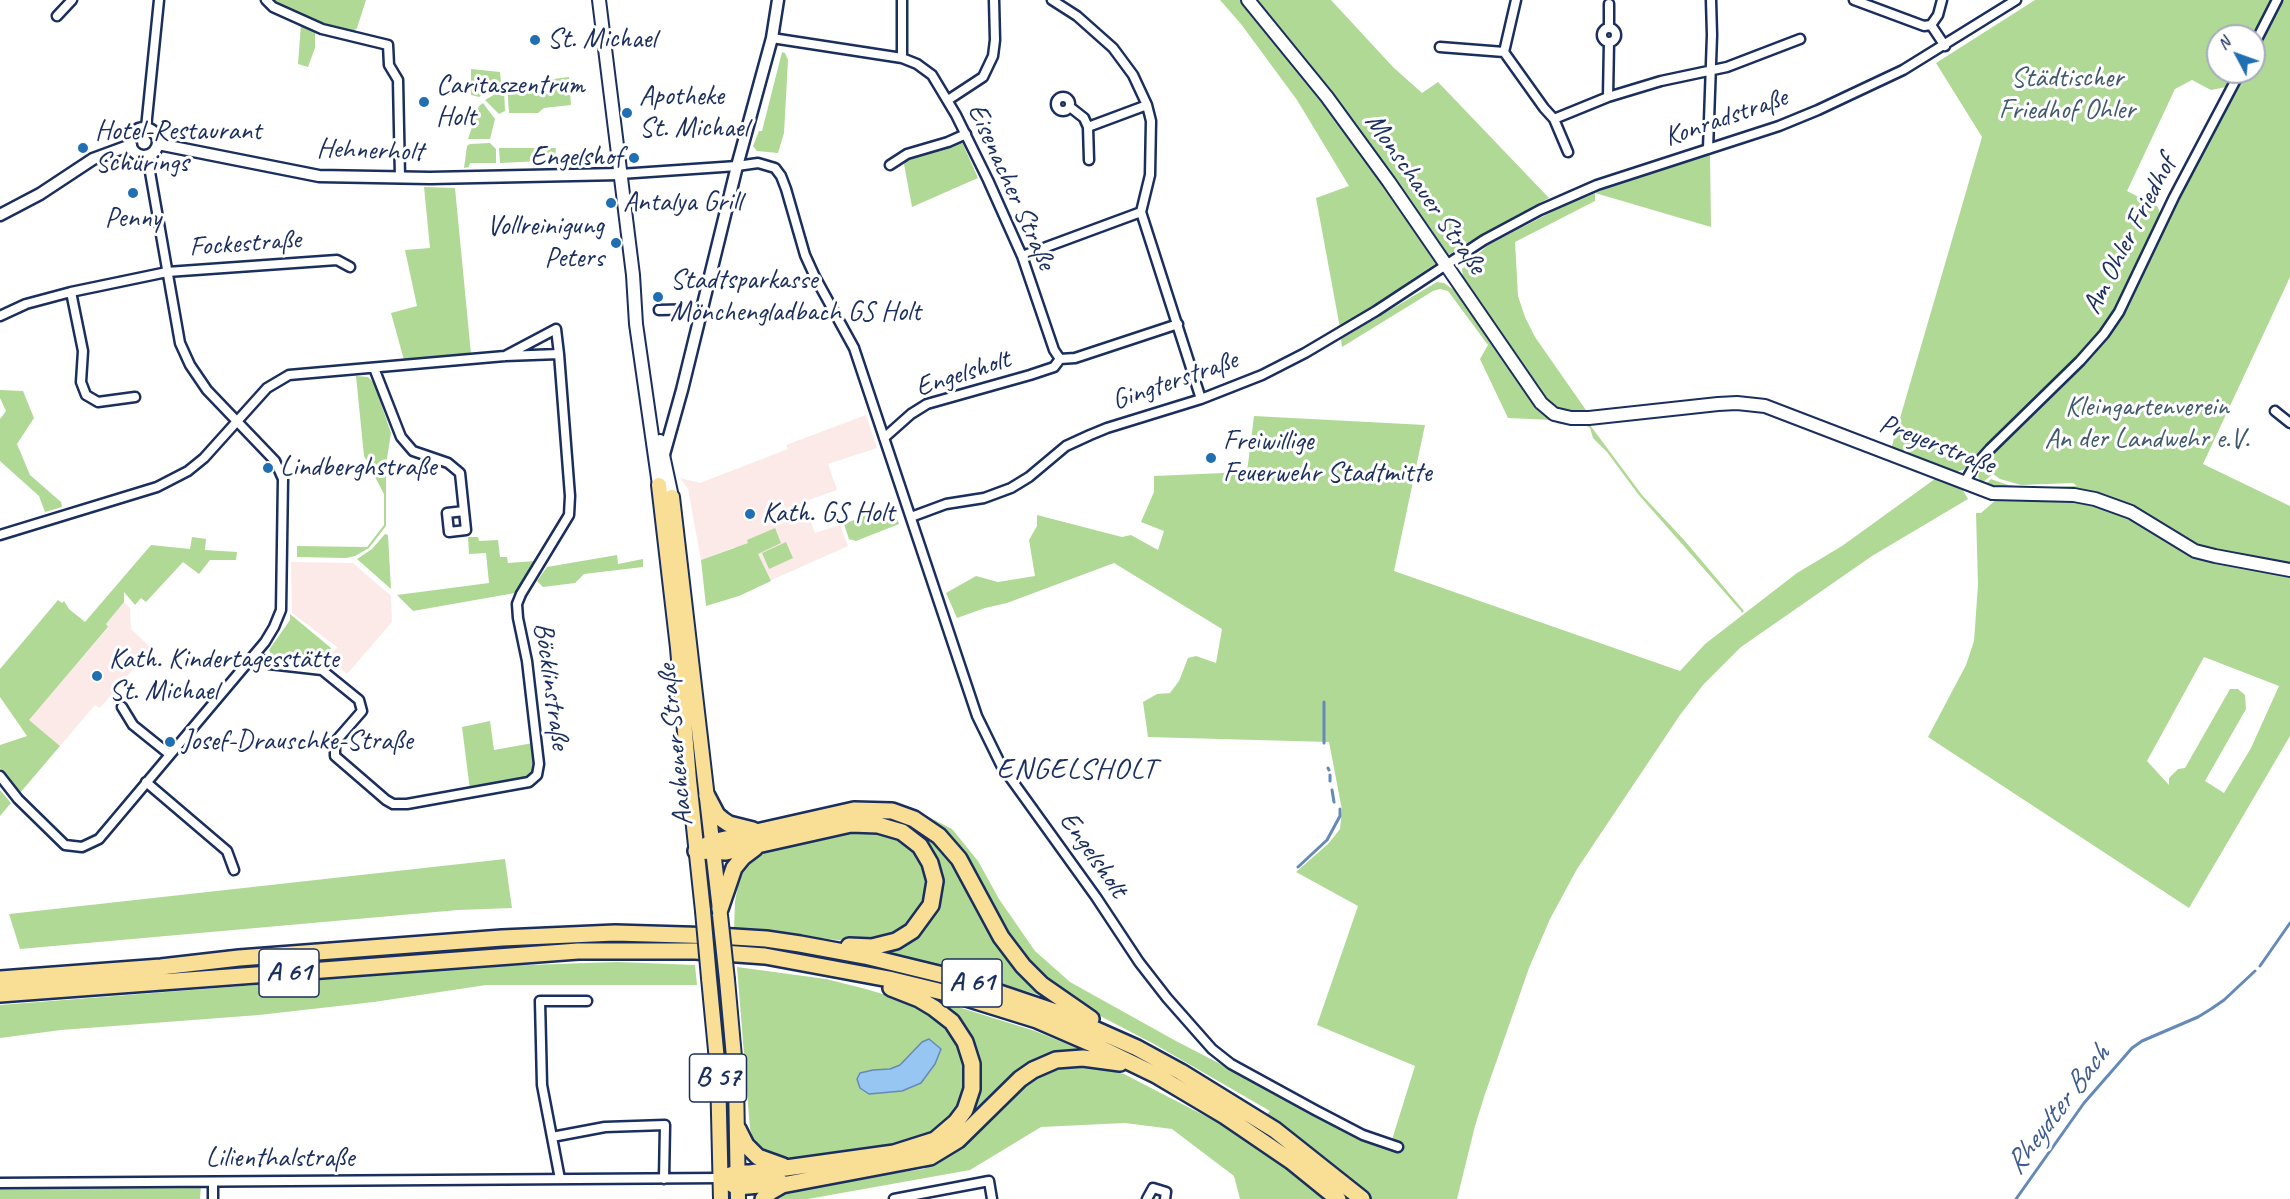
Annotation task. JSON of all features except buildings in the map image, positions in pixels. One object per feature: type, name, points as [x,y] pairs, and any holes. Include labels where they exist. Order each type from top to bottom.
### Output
[{"type":"highway","points":[[707,796],[717,815],[723,820],[763,837],[854,810],[892,811],[914,819],[939,836],[959,859],[1001,937],[1032,976],[1074,1008],[1137,1048]]},
{"type":"highway","points":[[696,851],[763,837],[860,823],[895,829],[911,838],[926,854],[933,870],[935,890],[931,905],[920,923],[905,936],[891,943],[872,947],[800,944]]},
{"type":"highway","points":[[720,912],[731,875],[738,862],[756,848],[763,837]]},
{"type":"highway","name":"A 61","points":[[0,979],[502,938],[615,933],[742,938],[800,944],[865,956],[955,978],[1056,1012],[1137,1048],[1181,1072],[1275,1130],[1362,1199]]},
{"type":"highway","name":"A 61","points":[[0,994],[578,951],[695,951],[765,957],[889,979],[963,997],[1014,1013],[1090,1043],[1156,1075],[1253,1135],[1291,1161],[1338,1199]]},
{"type":"highway","points":[[738,1186],[789,1167],[894,1153],[922,1146],[943,1135],[956,1122],[964,1110],[972,1089],[970,1053],[959,1031],[944,1015],[903,992],[821,966]]},
{"type":"highway","points":[[763,1199],[782,1185],[930,1157],[958,1140],[1020,1079],[1033,1070],[1056,1060],[1074,1058],[1114,1062],[1156,1075]]},
{"type":"highway","points":[[738,1129],[746,1145],[758,1157],[789,1167]]},
{"type":"highway","points":[[721,1178],[738,1186],[806,1181]]},
{"type":"main road","name":"Aachener Straße","points":[[599,0],[635,290],[636,324],[659,485],[678,648],[718,1071],[721,1199]]},
{"type":"main road","name":"Monschauer Straße","points":[[1248,0],[1327,97],[1389,182],[1541,403],[1559,416]]},
{"type":"main road","name":"Aachener Straße","points":[[635,290],[641,310],[651,389],[672,497],[713,847],[727,980],[738,1129],[738,1186]]},
{"type":"main road","name":"Preyerstraße","points":[[1559,416],[1589,418],[1718,404],[1750,403],[1783,412],[2002,495],[2053,494],[2095,498],[2131,512],[2195,550],[2290,570]]},
{"type":"street","points":[[57,16],[72,0]]},
{"type":"street","points":[[146,128],[159,0]]},
{"type":"street","points":[[266,0],[273,7],[322,29],[388,45],[389,65],[398,80],[400,177]]},
{"type":"street","points":[[659,485],[664,456],[737,166],[772,38],[778,0]]},
{"type":"street","points":[[902,0],[902,58]]},
{"type":"street","points":[[948,100],[982,77],[993,56],[994,0]]},
{"type":"street","points":[[1052,0],[1077,16],[1113,48],[1133,75],[1147,105],[1151,121],[1150,175],[1141,212],[1201,399]]},
{"type":"street","points":[[1504,52],[1516,0]]},
{"type":"street","points":[[1708,149],[1711,0]]},
{"type":"street","points":[[1854,0],[1924,26],[1931,25],[1938,15],[1942,0]]},
{"type":"street","name":"Konradstraße","points":[[1445,265],[1484,240],[1540,210],[1597,184],[1818,111],[1903,70],[1946,46],[2016,0]]},
{"type":"street","points":[[2265,24],[2277,0]]},
{"type":"street","points":[[1608,97],[1609,42],[1616,37],[1615,31],[1609,28],[1609,4]]},
{"type":"street","points":[[1931,25],[1946,46]]},
{"type":"street","name":"Eisenacher Straße","points":[[772,38],[902,58],[917,64],[932,75],[966,134],[1022,256],[1053,350],[1060,359]]},
{"type":"street","points":[[1554,119],[1608,97],[1661,81],[1727,67],[1800,39]]},
{"type":"street","points":[[1440,47],[1504,52],[1554,119],[1568,152]]},
{"type":"street","name":"Am Ohler Friedhof","points":[[1965,482],[1973,468],[1990,448],[2080,361],[2104,334],[2119,312],[2174,197],[2234,84]]},
{"type":"street","points":[[1088,127],[1147,105]]},
{"type":"street","points":[[1070,107],[1084,118],[1088,127],[1089,160]]},
{"type":"street","points":[[146,128],[155,134],[158,144],[156,149],[147,155],[137,154],[131,145],[134,133],[146,128]]},
{"type":"street","points":[[891,165],[907,154],[966,134]]},
{"type":"street","name":"Hehnerholt","points":[[158,144],[309,174],[400,177],[620,174]]},
{"type":"street","points":[[0,215],[40,194],[93,159],[131,145]]},
{"type":"street","points":[[0,776],[18,800],[65,845],[82,848],[99,839],[255,655],[274,627],[281,610],[283,479],[275,460],[207,390],[190,365],[180,343],[147,155]]},
{"type":"street","name":"Engelsholt","points":[[620,174],[758,163],[776,168],[782,176],[805,255],[854,348],[977,716],[1000,765],[1167,998],[1206,1043],[1231,1064],[1363,1135],[1398,1147]]},
{"type":"street","points":[[1022,256],[1141,212]]},
{"type":"street","name":"Fockestraße","points":[[0,316],[26,304],[71,292],[167,272],[337,260],[351,267]]},
{"type":"street","name":"Gingterstraße","points":[[911,517],[946,504],[984,498],[1011,488],[1029,477],[1066,446],[1107,428],[1201,399],[1262,375],[1376,311],[1445,265]]},
{"type":"street","points":[[71,292],[83,351],[81,382],[86,394],[98,402],[135,396]]},
{"type":"street","points":[[659,310],[702,309]]},
{"type":"street","points":[[1060,359],[1075,358],[1178,324]]},
{"type":"street","points":[[0,535],[157,487],[188,471],[204,458],[267,388],[289,375],[504,356],[559,354],[556,328],[504,356]]},
{"type":"street","name":"Böcklinstraße","points":[[255,655],[269,664],[322,670],[359,700],[362,711],[335,742],[335,756],[393,804],[407,804],[529,782],[537,775],[539,764],[527,662],[518,618],[518,604],[521,594],[569,515],[570,496],[559,354]]},
{"type":"street","name":"Engelsholt","points":[[884,438],[911,414],[927,405],[1038,373],[1054,367],[1060,359]]},
{"type":"street","points":[[374,368],[401,437],[413,451],[448,463],[460,473],[464,512]]},
{"type":"street","points":[[2275,411],[2290,423]]},
{"type":"street","points":[[671,432],[672,497]]},
{"type":"street","points":[[122,707],[133,725],[169,754]]},
{"type":"street","points":[[146,782],[227,851],[234,870]]},
{"type":"street","points":[[560,1179],[542,1084],[540,1001],[587,1001]]},
{"type":"street","points":[[552,1137],[605,1127],[665,1125],[664,1179]]},
{"type":"street","name":"Lilienthalstraße","points":[[0,1183],[721,1178]]},
{"type":"street","points":[[894,1199],[989,1181],[992,1199]]},
{"type":"street","points":[[213,1182],[213,1199]]},
{"type":"street","points":[[1147,1199],[1153,1188],[1166,1192],[1165,1199]]},
{"type":"shaded area","name":"Kath. GS Holt","points":[[866,415],[877,448],[828,464],[837,490],[803,502],[815,533],[840,525],[848,546],[738,595],[735,547],[701,560],[688,489],[680,478],[700,483],[788,449],[786,445]]},
{"type":"shaded area","points":[[291,562],[353,563],[391,596],[392,622],[347,674],[325,655],[338,648],[292,613]]},
{"type":"shaded area","name":"Kath. Kindertagesstätte St. Michael","points":[[124,602],[130,608],[131,629],[151,648],[100,708],[95,705],[60,746],[28,720],[108,628],[105,625]]},
{"type":"green space","points":[[271,0],[366,0],[357,28],[352,33],[321,27]]},
{"type":"green space","points":[[1220,0],[1331,0],[1393,67],[1422,93],[1438,82],[1549,198],[1465,244],[1368,312],[1340,328],[1316,198],[1349,186],[1297,100],[1241,24]]},
{"type":"green space","points":[[2035,0],[2290,0],[2290,277],[2203,464],[2290,506],[2290,565],[2206,550],[2128,505],[2005,491],[1985,485],[1991,479],[2008,485],[2029,488],[2077,486],[2073,483],[2021,485],[2000,479],[1993,474],[1982,483],[1978,477],[1982,464],[1975,458],[1963,470],[1955,472],[1891,449],[1982,137],[1936,63]],"holes":[[[2192,80],[2211,90],[2226,87],[2160,215],[2158,207],[2127,191],[2175,89]]]},
{"type":"green space","points":[[301,24],[315,33],[315,48],[308,67],[298,64]]},
{"type":"green space","points":[[782,52],[788,60],[784,133],[778,153],[757,151],[753,146],[759,131],[762,131]]},
{"type":"green space","points":[[471,69],[500,72],[501,82],[479,97],[471,95]]},
{"type":"green space","points":[[569,77],[571,105],[544,108],[538,113],[509,113],[507,85]]},
{"type":"green space","points":[[504,89],[505,111],[499,114],[485,100]]},
{"type":"green space","points":[[483,103],[495,119],[490,139],[468,139],[479,106]]},
{"type":"green space","points":[[962,142],[978,178],[912,207],[904,164],[907,157]]},
{"type":"green space","points":[[490,143],[496,149],[496,163],[470,163],[469,167],[464,168],[467,146]]},
{"type":"green space","points":[[499,148],[556,148],[554,164],[541,161],[500,163]]},
{"type":"green space","points":[[1710,154],[1711,227],[1595,193],[1595,201],[1515,242],[1518,296],[1525,317],[1535,337],[1588,413],[1565,413],[1549,404],[1463,279],[1462,269],[1488,245],[1561,207],[1602,190]]},
{"type":"green space","points":[[424,187],[455,188],[471,354],[404,360],[391,313],[417,306],[405,250],[430,248]]},
{"type":"green space","points":[[1437,282],[1444,283],[1454,290],[1539,408],[1553,420],[1508,418],[1480,359],[1488,345],[1448,291],[1440,289],[1433,291],[1342,347],[1341,339]]},
{"type":"green space","points":[[356,376],[368,377],[374,383],[391,433],[386,465],[386,526],[369,548],[355,556],[346,558],[297,557],[297,546],[367,547],[384,525],[384,494],[364,456]]},
{"type":"green space","points":[[0,390],[23,391],[34,418],[17,444],[30,475],[61,502],[62,507],[45,512],[39,496],[0,461],[0,419],[6,411],[0,398]]},
{"type":"green space","points":[[1254,416],[1425,425],[1394,571],[1680,671],[1705,644],[1797,573],[1842,546],[1939,476],[1961,487],[1968,499],[1872,556],[1741,647],[1703,685],[1680,715],[1577,869],[1550,919],[1529,968],[1484,1097],[1457,1199],[1240,1199],[1234,1176],[1172,1129],[1125,1123],[1041,1127],[970,1170],[808,1199],[768,1199],[774,1195],[829,1182],[924,1169],[964,1144],[1012,1097],[1034,1080],[1078,1064],[1096,1066],[1124,1074],[1248,1138],[1270,1111],[1154,1044],[1081,1006],[1050,984],[1031,967],[1007,937],[934,825],[915,810],[952,829],[978,861],[999,899],[1035,951],[1070,982],[1176,1041],[1371,1142],[1390,1146],[1415,1066],[1317,1025],[1358,906],[1296,872],[1328,844],[1340,829],[1342,810],[1329,742],[1148,737],[1143,702],[1157,694],[1170,693],[1179,681],[1188,658],[1196,656],[1216,663],[1222,629],[1114,563],[1007,603],[957,618],[946,593],[976,576],[998,582],[1035,576],[1029,540],[1037,526],[1037,515],[1122,537],[1131,535],[1158,550],[1164,531],[1141,522],[1154,492],[1154,476],[1247,472]]},
{"type":"green space","points":[[1555,424],[1590,425],[1642,495],[1685,541],[1744,611],[1742,613],[1638,494],[1607,452],[1593,438],[1590,428],[1585,425]]},
{"type":"green space","points":[[1998,498],[2081,501],[2127,515],[2174,544],[2290,575],[2290,736],[2189,908],[1928,737],[1966,665],[1974,641],[1978,585],[1976,513],[1981,513]],"holes":[[[2204,657],[2279,686],[2251,748],[2224,793],[2205,781],[2246,709],[2245,695],[2238,689],[2230,689],[2185,768],[2178,769],[2169,778],[2169,785],[2147,761]]]},
{"type":"green space","points":[[892,505],[899,524],[856,541],[849,539],[844,524]]},
{"type":"green space","points":[[775,528],[781,543],[758,554],[771,581],[739,596],[706,606],[701,560],[748,543],[747,540]]},
{"type":"green space","points":[[385,534],[388,535],[391,589],[357,559],[372,549]]},
{"type":"green space","points":[[192,537],[206,539],[205,550],[237,552],[236,560],[210,560],[199,574],[183,562],[146,602],[141,598],[135,605],[124,592],[124,602],[106,624],[108,627],[29,720],[60,746],[20,793],[0,768],[0,745],[27,736],[0,697],[0,669],[58,600],[62,603],[64,601],[69,609],[85,622],[151,545],[190,549]]},
{"type":"green space","points":[[468,537],[478,537],[479,541],[498,540],[500,557],[507,557],[508,563],[535,561],[515,593],[413,611],[397,595],[489,583],[486,553],[469,554]]},
{"type":"green space","points":[[786,542],[793,558],[769,569],[762,553]]},
{"type":"green space","points":[[617,555],[618,564],[643,559],[643,567],[584,574],[575,583],[543,587],[537,581],[547,567]]},
{"type":"green space","points":[[290,614],[331,648],[325,655],[327,656],[312,662],[279,659],[272,656],[269,650],[290,620]]},
{"type":"green space","points":[[490,721],[494,750],[533,743],[536,765],[534,772],[527,780],[470,790],[462,727]]},
{"type":"green space","points":[[0,790],[11,803],[0,816]]},
{"type":"green space","points":[[849,815],[890,816],[908,822],[941,846],[1050,998],[881,950],[936,903],[921,842]]},
{"type":"green space","points":[[868,830],[892,835],[904,841],[914,849],[926,871],[927,898],[915,920],[899,932],[868,941],[734,929],[735,902],[741,867],[760,851],[846,831]]},
{"type":"green space","points":[[505,859],[512,908],[458,910],[20,949],[9,914]]},
{"type":"green space","points":[[617,962],[695,965],[697,985],[486,985],[374,1002],[259,1015],[61,1030],[0,1038],[0,1005],[498,966]]},
{"type":"green space","points":[[737,967],[826,979],[906,1001],[931,1014],[947,1028],[956,1041],[965,1065],[965,1082],[961,1102],[949,1120],[936,1131],[915,1141],[886,1148],[797,1162],[773,1160],[757,1149],[750,1129]],"holes":[[[928,1039],[941,1049],[860,1088],[873,1070],[890,1069],[900,1065],[922,1042]]]},
{"type":"green space","points":[[926,997],[1035,1031],[1084,1051],[1056,1054],[966,1127],[945,1137],[978,1066]]},
{"type":"green space","points":[[201,1186],[200,1199],[0,1199],[0,1188]]},
{"type":"water","points":[[929,1039],[941,1049],[935,1064],[921,1083],[902,1091],[869,1094],[860,1088],[857,1079],[860,1073],[890,1069],[900,1065],[922,1042]]},
{"type":"waterway","points":[[1324,702],[1324,743]]},
{"type":"waterway","points":[[1330,775],[1330,781]]},
{"type":"waterway","points":[[1332,790],[1334,802]]},
{"type":"waterway","points":[[1298,867],[1327,840],[1340,816],[1340,809]]},
{"type":"waterway","name":"Rheydter Bach","points":[[2260,966],[2290,923]]},
{"type":"waterway","name":"Rheydter Bach","points":[[2016,1199],[2084,1103],[2132,1048],[2142,1041],[2211,1009],[2255,971]]},
{"type":"place","name":"St. Michael","points":[[535,40]]},
{"type":"place","name":"Caritaszentrum Holt","points":[[424,102]]},
{"type":"place","name":"Apotheke St. Michael","points":[[627,113]]},
{"type":"place","name":"Hotel-Restaurant Schürings","points":[[83,148]]},
{"type":"place","name":"Engelshof","points":[[634,158]]},
{"type":"place","name":"Penny","points":[[133,193]]},
{"type":"place","name":"Antalya Grill","points":[[611,203]]},
{"type":"place","name":"Vollreinigung Peters","points":[[616,243]]},
{"type":"place","name":"Stadtsparkasse Mönchengladbach GS Holt","points":[[658,297]]},
{"type":"place","name":"Freiwillige Feuerwehr Stadtmitte","points":[[1211,458]]},
{"type":"place","name":"Lindberghstraße","points":[[268,468]]},
{"type":"place","name":"Kath. GS Holt","points":[[750,514]]},
{"type":"place","name":"Kath. Kindertagesstätte St. Michael","points":[[97,676]]},
{"type":"place","name":"Josef-Drauschke-Straße","points":[[170,742]]},
{"type":"district","name":"ENGELSHOLT","points":[[1077,770]]},
{"type":"park label","name":"Städtischer Friedhof Ohler","points":[[2067,95]]},
{"type":"park label","name":"Kleingartenverein An der Landwehr e.V.","points":[[2147,424]]}]
